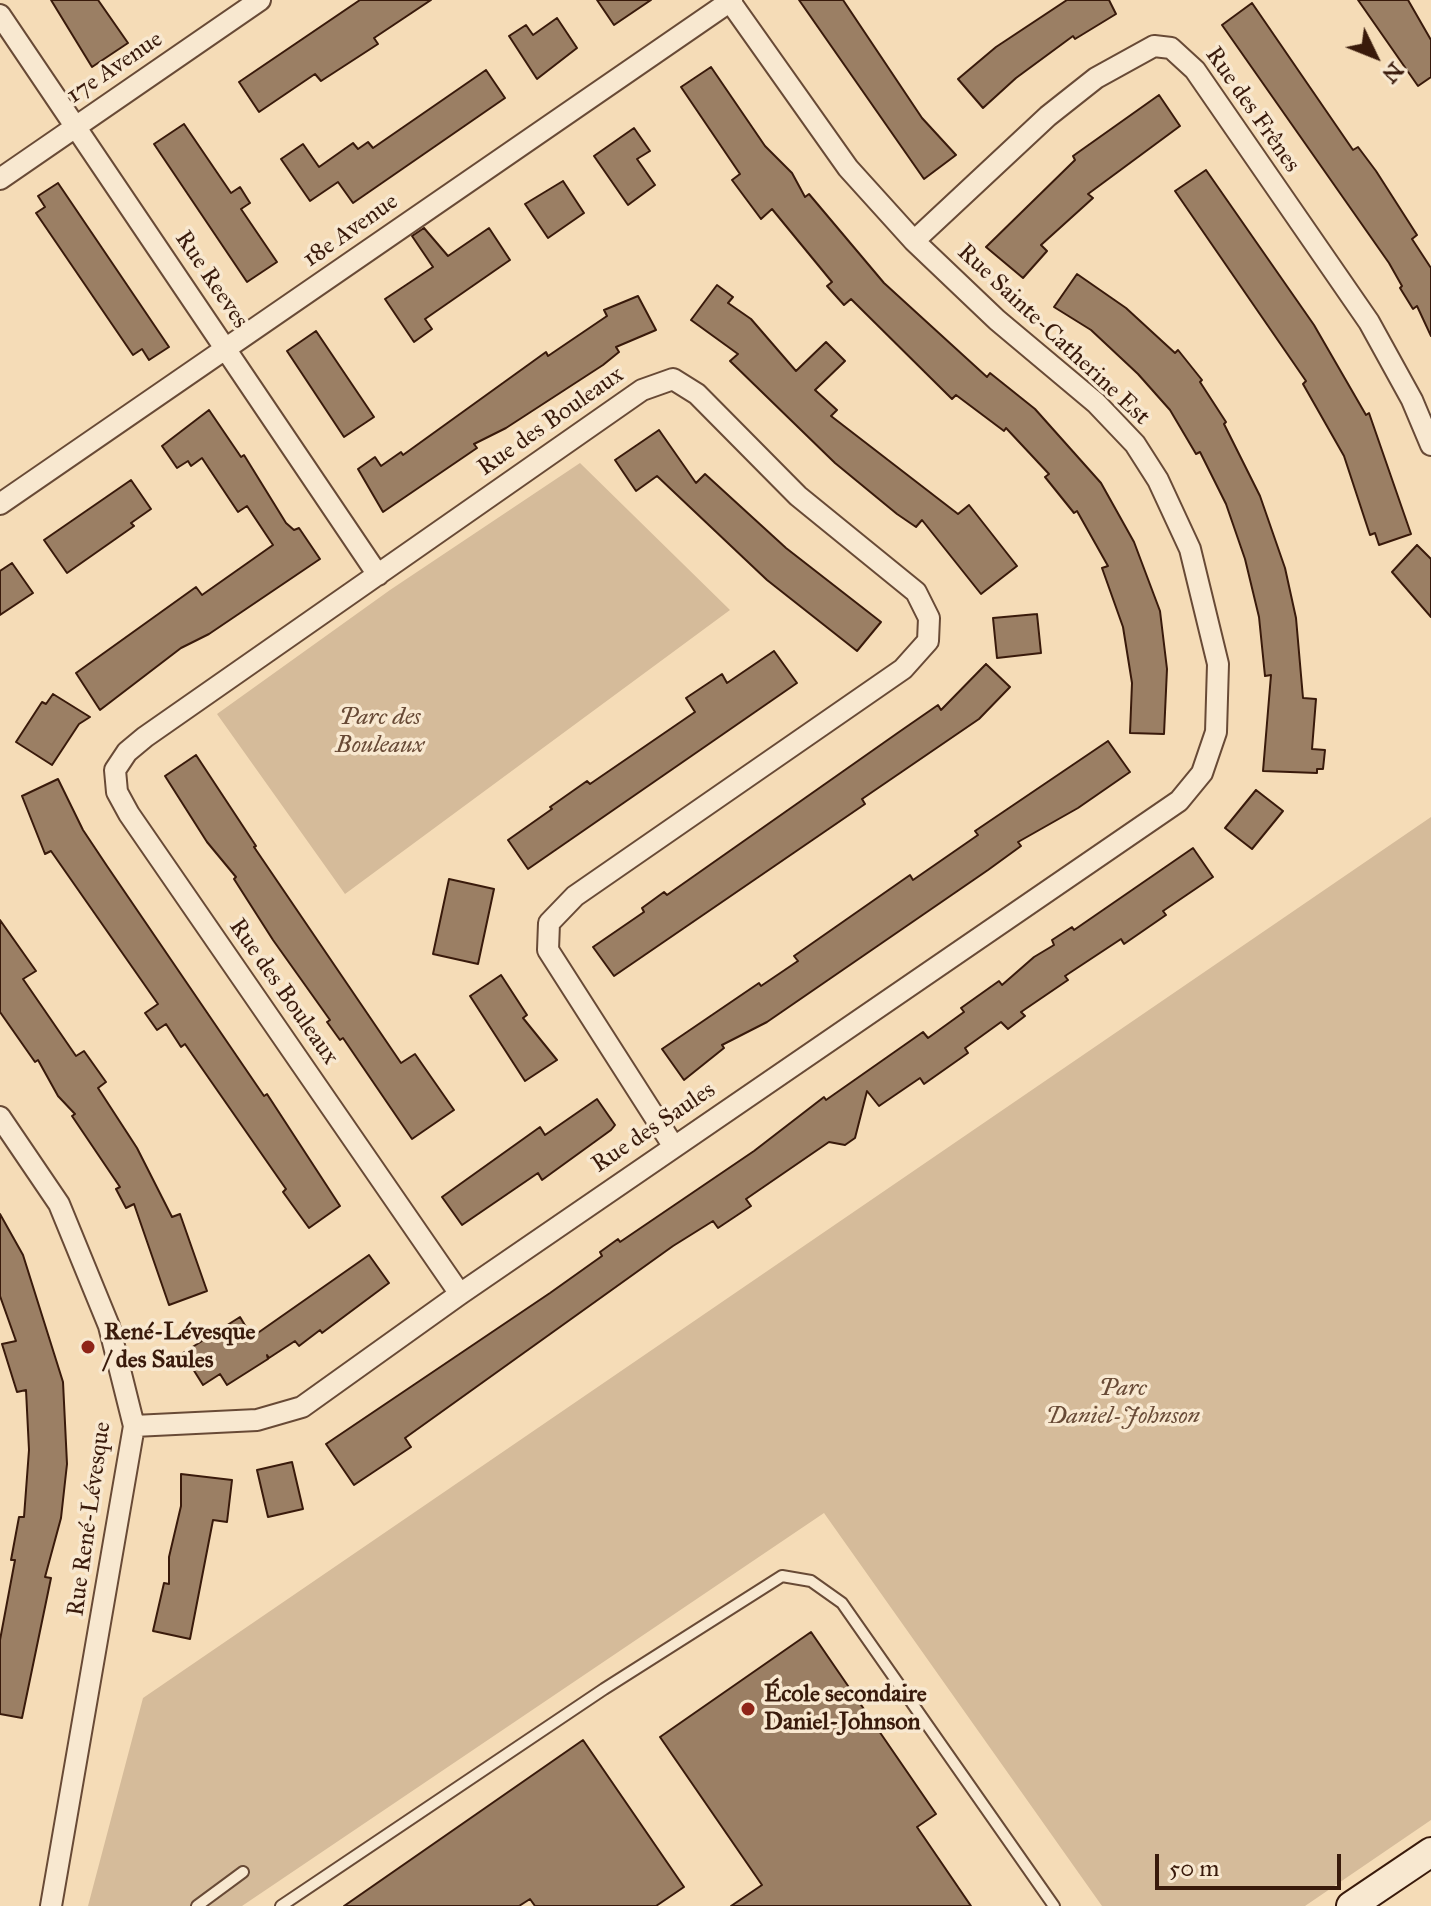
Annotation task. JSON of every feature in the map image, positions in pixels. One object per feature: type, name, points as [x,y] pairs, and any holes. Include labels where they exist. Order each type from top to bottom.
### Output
[{"type":"street","name":"17e Avenue","points":[[0,179],[260,0]]},
{"type":"street","name":"Rue Sainte-Catherine Est","points":[[731,0],[848,168],[914,241],[975,300],[1096,403],[1135,444],[1177,515],[1202,587],[1218,664],[1216,732],[1202,773],[1179,801]]},
{"type":"street","name":"18e Avenue","points":[[0,504],[731,0]]},
{"type":"street","name":"Rue Reeves","points":[[0,15],[378,575]]},
{"type":"street","name":"Rue des Frênes","points":[[914,241],[1048,116],[1096,78],[1154,46],[1171,48],[1195,70],[1369,322],[1412,400],[1431,445]]},
{"type":"street","name":"Rue des Bouleaux","points":[[460,1294],[129,814],[117,792],[115,770],[127,752],[145,737],[642,390],[673,379],[697,394],[798,496],[916,592],[929,618],[928,641],[903,669],[575,896],[549,923],[548,950],[674,1147]]},
{"type":"street","name":"Rue des Saules","points":[[134,1426],[257,1420],[302,1407],[460,1294],[1179,801]]},
{"type":"street","name":"Rue René-Lévesque","points":[[0,1117],[59,1204],[109,1326],[134,1426],[51,1906]]},
{"type":"street","points":[[1361,1903],[1431,1852]]},
{"type":"lane","points":[[281,1906],[604,1689],[782,1576],[811,1581],[842,1603],[1054,1906]]},
{"type":"lane","points":[[197,1906],[243,1872]]},
{"type":"green space","name":"Parc des Bouleaux","points":[[580,463],[730,610],[345,894],[217,714],[390,590]]},
{"type":"green space","name":"Parc Daniel-Johnson","points":[[1431,817],[1431,1820],[1305,1906],[1102,1906],[824,1513],[242,1906],[88,1906],[143,1698]]},
{"type":"building","points":[[51,0],[98,0],[128,43],[92,67]]},
{"type":"building","points":[[360,0],[431,0],[374,38],[378,44],[321,81],[315,74],[259,112],[239,82]]},
{"type":"building","points":[[597,0],[651,0],[614,25]]},
{"type":"building","points":[[799,0],[843,0],[922,118],[956,155],[924,179]]},
{"type":"building","points":[[1067,0],[1109,0],[1116,14],[1075,39],[1073,36],[1016,78],[983,108],[958,79],[996,47]]},
{"type":"building","points":[[1358,0],[1408,0],[1431,40],[1431,77],[1418,86]]},
{"type":"building","points":[[1252,3],[1353,150],[1358,147],[1376,171],[1417,235],[1412,239],[1431,268],[1431,336],[1417,306],[1413,309],[1400,288],[1402,286],[1389,263],[1222,25]]},
{"type":"building","points":[[557,18],[577,48],[537,79],[509,36],[526,25],[533,35]]},
{"type":"building","points":[[711,67],[765,146],[792,173],[805,197],[809,194],[884,283],[987,377],[990,373],[1035,409],[1101,483],[1134,542],[1160,611],[1167,669],[1164,734],[1130,733],[1132,683],[1123,627],[1102,568],[1108,566],[1077,511],[1074,513],[1045,477],[1049,474],[1006,428],[1004,431],[956,395],[952,399],[851,299],[844,305],[827,286],[832,282],[772,209],[761,219],[732,180],[740,174],[681,87]]},
{"type":"building","points":[[486,70],[505,98],[353,203],[338,182],[310,201],[281,159],[303,144],[319,167],[353,143],[358,149],[368,142],[373,148]]},
{"type":"building","points":[[1159,95],[1180,126],[1088,194],[1093,198],[1041,245],[1047,251],[1023,278],[986,247],[1075,160],[1073,156]]},
{"type":"building","points":[[184,124],[231,193],[240,187],[250,203],[241,209],[277,262],[247,282],[154,144]]},
{"type":"building","points":[[634,128],[650,151],[637,159],[655,185],[628,205],[594,156]]},
{"type":"building","points":[[1206,170],[1314,325],[1366,415],[1369,413],[1411,534],[1379,545],[1375,533],[1370,535],[1344,456],[1303,384],[1306,381],[1175,191]]},
{"type":"building","points":[[563,181],[584,213],[548,238],[525,204]]},
{"type":"building","points":[[58,183],[169,347],[149,360],[142,349],[133,355],[36,213],[45,207],[38,196]]},
{"type":"building","points":[[424,228],[448,256],[489,228],[510,260],[425,319],[432,329],[414,342],[385,299],[433,267],[412,236]]},
{"type":"building","points":[[1077,274],[1126,308],[1175,353],[1178,350],[1202,380],[1200,382],[1226,422],[1224,424],[1260,496],[1285,568],[1296,618],[1303,698],[1316,699],[1312,749],[1325,750],[1323,769],[1317,769],[1317,773],[1263,771],[1271,675],[1265,676],[1259,617],[1245,559],[1226,504],[1200,452],[1196,454],[1170,410],[1138,374],[1091,330],[1054,307]]},
{"type":"building","points":[[717,285],[733,297],[728,303],[751,319],[796,371],[826,342],[845,361],[815,390],[837,410],[831,416],[958,514],[969,505],[1017,566],[981,594],[922,520],[916,527],[835,463],[730,361],[738,354],[691,320]]},
{"type":"building","points":[[638,296],[656,330],[616,347],[619,352],[603,365],[506,428],[474,444],[477,448],[383,512],[358,469],[375,457],[381,466],[401,452],[403,455],[546,352],[548,356],[607,316],[604,310]]},
{"type":"building","points":[[316,331],[374,417],[344,437],[287,351]]},
{"type":"building","points":[[209,410],[241,457],[244,455],[286,523],[294,530],[299,528],[320,559],[209,634],[181,648],[100,710],[76,673],[196,587],[202,595],[273,545],[247,506],[238,512],[202,458],[191,466],[188,461],[177,468],[162,446]]},
{"type":"building","points":[[659,430],[696,483],[705,474],[786,548],[881,622],[857,651],[767,580],[657,476],[636,491],[615,460]]},
{"type":"building","points":[[131,480],[151,509],[131,523],[134,526],[67,573],[44,540]]},
{"type":"building","points":[[1417,545],[1431,559],[1431,617],[1392,572]]},
{"type":"building","points":[[12,563],[33,593],[0,615],[0,571]]},
{"type":"building","points":[[1037,614],[1041,653],[997,658],[993,618]]},
{"type":"building","points":[[774,651],[797,683],[528,869],[508,840],[587,781],[590,784],[695,712],[686,698],[722,674],[727,683]]},
{"type":"building","points":[[986,664],[1010,687],[979,719],[862,799],[865,804],[614,976],[593,947],[644,912],[642,908],[664,892],[667,895],[938,705],[941,710]]},
{"type":"building","points":[[53,694],[90,717],[79,724],[52,765],[16,742],[42,702],[46,704]]},
{"type":"building","points":[[1108,741],[1130,772],[1078,808],[1018,842],[1021,846],[988,870],[767,1022],[722,1045],[724,1048],[684,1080],[662,1049],[759,983],[761,986],[798,961],[794,956],[910,875],[913,880],[978,835],[975,831]]},
{"type":"building","points":[[196,755],[254,847],[401,1063],[415,1054],[454,1110],[412,1139],[343,1038],[340,1040],[327,1022],[330,1020],[273,940],[234,879],[236,877],[207,842],[165,776]]},
{"type":"building","points":[[58,779],[83,830],[264,1096],[267,1094],[340,1206],[309,1228],[283,1192],[286,1189],[185,1044],[181,1047],[166,1024],[157,1030],[145,1013],[158,1004],[51,851],[45,854],[22,796]]},
{"type":"building","points":[[1256,790],[1283,811],[1252,849],[1225,828]]},
{"type":"building","points":[[1193,848],[1213,877],[1163,911],[1166,915],[1124,944],[1121,939],[1065,976],[1068,980],[1021,1012],[1025,1016],[1008,1029],[1001,1022],[965,1048],[968,1053],[924,1084],[920,1078],[879,1106],[867,1091],[855,1138],[845,1145],[829,1142],[746,1199],[751,1206],[718,1228],[713,1221],[673,1246],[405,1438],[411,1447],[354,1485],[326,1444],[550,1293],[602,1256],[600,1252],[618,1239],[620,1242],[754,1151],[824,1097],[826,1100],[923,1032],[928,1038],[964,1012],[961,1008],[999,981],[1002,985],[1034,957],[1054,945],[1052,940],[1072,927],[1074,930]]},
{"type":"building","points":[[449,879],[494,889],[478,964],[433,954]]},
{"type":"building","points":[[0,920],[36,971],[23,979],[76,1056],[84,1051],[106,1082],[98,1088],[137,1148],[172,1217],[180,1214],[207,1291],[169,1305],[134,1204],[126,1208],[116,1189],[120,1187],[72,1116],[75,1114],[58,1096],[38,1060],[35,1062],[0,1012]]},
{"type":"building","points":[[501,975],[527,1015],[523,1018],[557,1060],[525,1081],[470,996]]},
{"type":"building","points":[[597,1099],[615,1125],[611,1130],[542,1180],[538,1173],[462,1225],[442,1197],[540,1127],[545,1135]]},
{"type":"building","points":[[0,1214],[23,1255],[63,1382],[67,1464],[61,1518],[45,1577],[51,1578],[22,1718],[0,1714],[0,1640],[15,1560],[11,1560],[19,1517],[24,1517],[29,1450],[26,1390],[17,1392],[2,1344],[16,1341],[0,1296]]},
{"type":"building","points":[[369,1255],[389,1283],[322,1333],[320,1330],[299,1346],[295,1341],[269,1358],[267,1355],[268,1359],[227,1385],[220,1374],[203,1385],[183,1353],[240,1317],[252,1337]]},
{"type":"building","points":[[292,1462],[303,1509],[268,1517],[257,1470]]},
{"type":"building","points":[[181,1474],[232,1480],[227,1522],[213,1520],[190,1639],[153,1631],[164,1583],[169,1584],[169,1557],[181,1506]]},
{"type":"building","points":[[811,1632],[936,1814],[917,1827],[971,1906],[731,1906],[762,1885],[660,1737]]},
{"type":"building","points":[[583,1740],[684,1887],[656,1906],[535,1906],[530,1899],[519,1906],[344,1906]]},
{"type":"place","name":"René-Lévesque / des Saules","points":[[88,1347]]},
{"type":"place","name":"École secondaire Daniel-Johnson","points":[[748,1709]]}]
